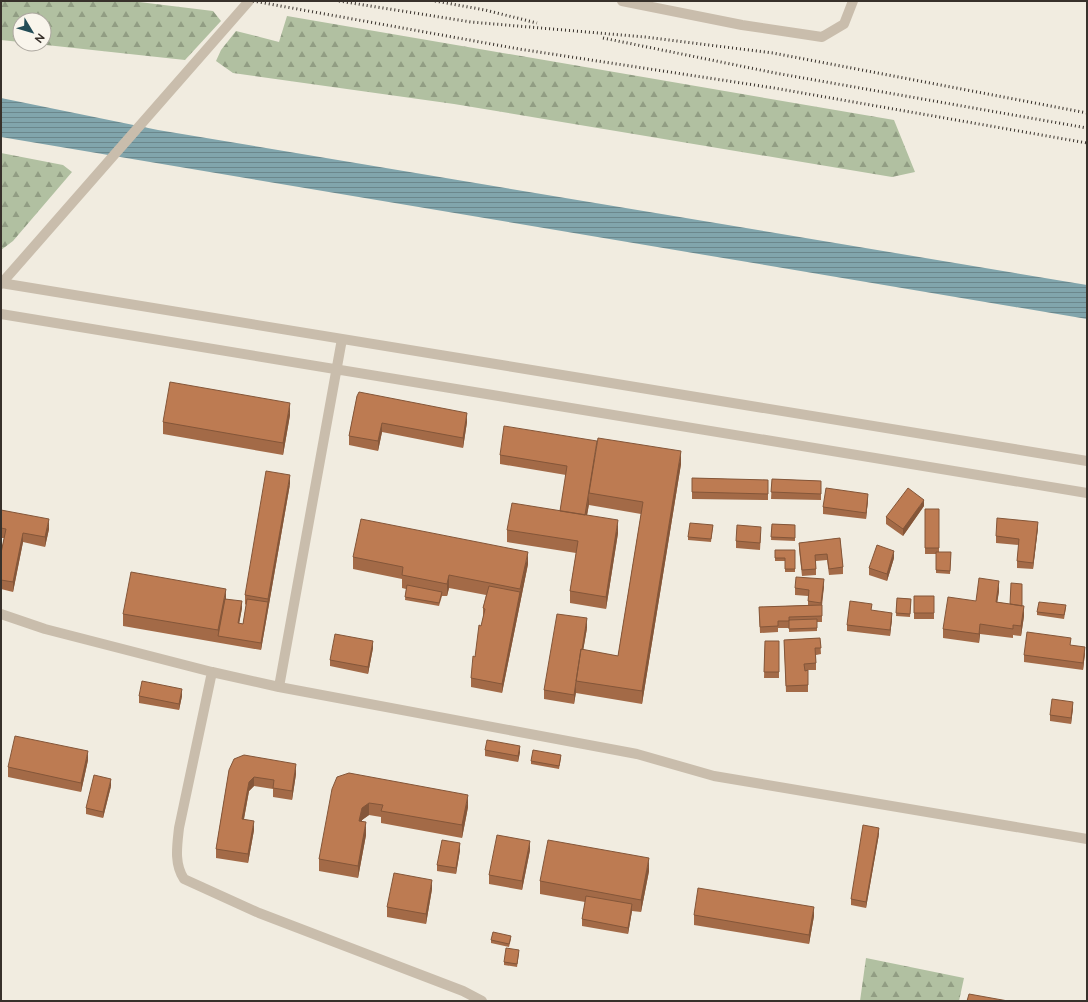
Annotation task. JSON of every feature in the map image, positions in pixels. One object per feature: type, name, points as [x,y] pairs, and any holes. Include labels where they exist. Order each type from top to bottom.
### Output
[{"type":"street","points":[[1,283],[249,1]]},
{"type":"street","points":[[622,1],[742,25],[822,37],[844,24],[853,1]]},
{"type":"street","points":[[1,283],[1087,461]]},
{"type":"street","points":[[1,314],[1087,493]]},
{"type":"street","points":[[279,687],[338,370],[342,339]]},
{"type":"street","points":[[1,614],[45,629],[212,672],[279,687],[637,754],[714,776],[1087,838]]},
{"type":"street","points":[[212,672],[179,828],[176,853],[180,872],[184,879],[259,913],[456,988],[482,1001]]},
{"type":"green space","points":[[1,1],[131,1],[213,11],[221,21],[185,60],[52,46],[52,12],[12,12],[12,41],[1,40]]},
{"type":"green space","points":[[287,16],[894,120],[915,172],[892,177],[454,104],[233,73],[216,61],[221,50],[236,31],[279,42]]},
{"type":"green space","points":[[1,153],[63,165],[72,172],[13,241],[1,250]]},
{"type":"green space","points":[[866,958],[964,978],[959,1001],[860,1001]]},
{"type":"water","points":[[1,98],[158,130],[1087,285],[1087,319],[1,137]]},
{"type":"building","points":[[170,382],[290,403],[283,443],[163,422]]},
{"type":"building","points":[[359,392],[467,413],[463,438],[382,423],[378,441],[349,436]]},
{"type":"building","points":[[504,426],[597,441],[585,515],[560,511],[567,466],[500,455]]},
{"type":"building","points":[[598,438],[681,451],[642,691],[576,681],[581,649],[618,656],[643,502],[589,493]]},
{"type":"building","points":[[266,471],[290,475],[268,599],[245,595]]},
{"type":"building","points":[[692,478],[768,480],[768,494],[692,492]]},
{"type":"building","points":[[772,479],[821,481],[821,494],[771,492]]},
{"type":"building","points":[[826,488],[868,494],[866,513],[823,507]]},
{"type":"building","points":[[908,488],[924,500],[903,529],[886,517]]},
{"type":"building","points":[[512,503],[618,520],[606,597],[570,591],[578,541],[507,530]]},
{"type":"building","points":[[925,509],[939,509],[939,548],[925,548]]},
{"type":"building","points":[[1,510],[49,519],[45,537],[23,533],[13,582],[1,580],[1,553],[6,529],[1,528]]},
{"type":"building","points":[[997,518],[1038,522],[1033,563],[1017,561],[1019,539],[996,536]]},
{"type":"building","points":[[361,519],[528,552],[520,589],[449,575],[447,584],[402,575],[403,567],[353,557]]},
{"type":"building","points":[[690,523],[713,525],[711,539],[688,537]]},
{"type":"building","points":[[772,524],[795,525],[795,538],[771,537]]},
{"type":"building","points":[[737,525],[761,527],[760,543],[736,541]]},
{"type":"building","points":[[840,538],[843,567],[829,569],[827,554],[815,555],[816,569],[802,570],[799,543]]},
{"type":"building","points":[[877,545],[894,551],[887,574],[869,568]]},
{"type":"building","points":[[775,550],[795,550],[795,569],[785,569],[785,558],[775,558]]},
{"type":"building","points":[[936,552],[951,552],[950,571],[936,570]]},
{"type":"building","points":[[131,572],[226,589],[218,630],[123,614]]},
{"type":"building","points":[[796,577],[824,579],[821,603],[808,601],[809,590],[795,588]]},
{"type":"building","points":[[979,578],[999,581],[996,602],[1024,606],[1021,626],[1013,625],[1013,629],[980,624],[979,634],[943,629],[948,597],[976,601]]},
{"type":"building","points":[[1011,583],[1022,584],[1022,606],[1010,604]]},
{"type":"building","points":[[407,585],[442,592],[439,603],[405,597]]},
{"type":"building","points":[[489,586],[520,592],[502,684],[471,678],[473,656],[475,657],[479,625],[481,626],[485,609],[483,608]]},
{"type":"building","points":[[914,596],[934,596],[934,613],[914,613]]},
{"type":"building","points":[[897,598],[911,599],[910,614],[896,613]]},
{"type":"building","points":[[225,599],[242,601],[238,623],[243,624],[247,599],[268,602],[261,643],[218,636]]},
{"type":"building","points":[[850,601],[872,604],[871,610],[892,613],[890,630],[847,625]]},
{"type":"building","points":[[1039,602],[1066,605],[1064,615],[1037,612]]},
{"type":"building","points":[[822,605],[822,616],[789,617],[789,621],[778,621],[778,626],[760,627],[759,607]]},
{"type":"building","points":[[557,614],[587,618],[574,695],[544,690]]},
{"type":"building","points":[[817,619],[817,628],[789,629],[789,620]]},
{"type":"building","points":[[1027,632],[1071,638],[1070,645],[1085,647],[1083,663],[1024,655]]},
{"type":"building","points":[[335,634],[373,641],[368,667],[330,660]]},
{"type":"building","points":[[820,638],[821,648],[815,648],[816,663],[804,664],[805,671],[808,670],[808,685],[786,686],[784,640]]},
{"type":"building","points":[[765,641],[779,641],[779,672],[764,672]]},
{"type":"building","points":[[142,681],[182,689],[179,704],[139,696]]},
{"type":"building","points":[[1052,699],[1073,702],[1071,718],[1050,715]]},
{"type":"building","points":[[15,736],[88,751],[81,783],[8,767]]},
{"type":"building","points":[[487,740],[520,746],[518,756],[485,750]]},
{"type":"building","points":[[533,750],[561,755],[559,766],[531,761]]},
{"type":"building","points":[[244,755],[296,764],[292,791],[273,788],[274,780],[254,777],[249,782],[242,819],[254,821],[248,854],[216,849],[229,770],[234,759]]},
{"type":"building","points":[[349,773],[468,795],[462,825],[381,811],[383,805],[369,803],[362,808],[359,821],[366,822],[358,866],[319,859],[332,789],[337,777]]},
{"type":"building","points":[[94,775],[111,779],[103,812],[86,808]]},
{"type":"building","points":[[863,825],[879,828],[866,902],[851,899]]},
{"type":"building","points":[[497,835],[530,841],[522,881],[489,875]]},
{"type":"building","points":[[442,840],[460,843],[456,868],[437,865]]},
{"type":"building","points":[[548,840],[649,858],[641,900],[540,881]]},
{"type":"building","points":[[394,873],[432,880],[426,914],[387,907]]},
{"type":"building","points":[[698,888],[814,907],[809,935],[694,915]]},
{"type":"building","points":[[586,896],[632,904],[628,928],[582,919]]},
{"type":"building","points":[[493,932],[511,936],[509,944],[491,940]]},
{"type":"building","points":[[506,948],[519,950],[517,964],[504,962]]},
{"type":"building","points":[[969,994],[1008,1001],[967,1001]]},
{"type":"railway","points":[[253,1],[519,49],[774,88],[1087,143]]},
{"type":"railway","points":[[339,1],[471,22],[645,37],[773,53],[1087,113]]},
{"type":"railway","points":[[435,1],[485,10],[537,23]]},
{"type":"railway","points":[[603,38],[775,73],[1087,128]]}]
